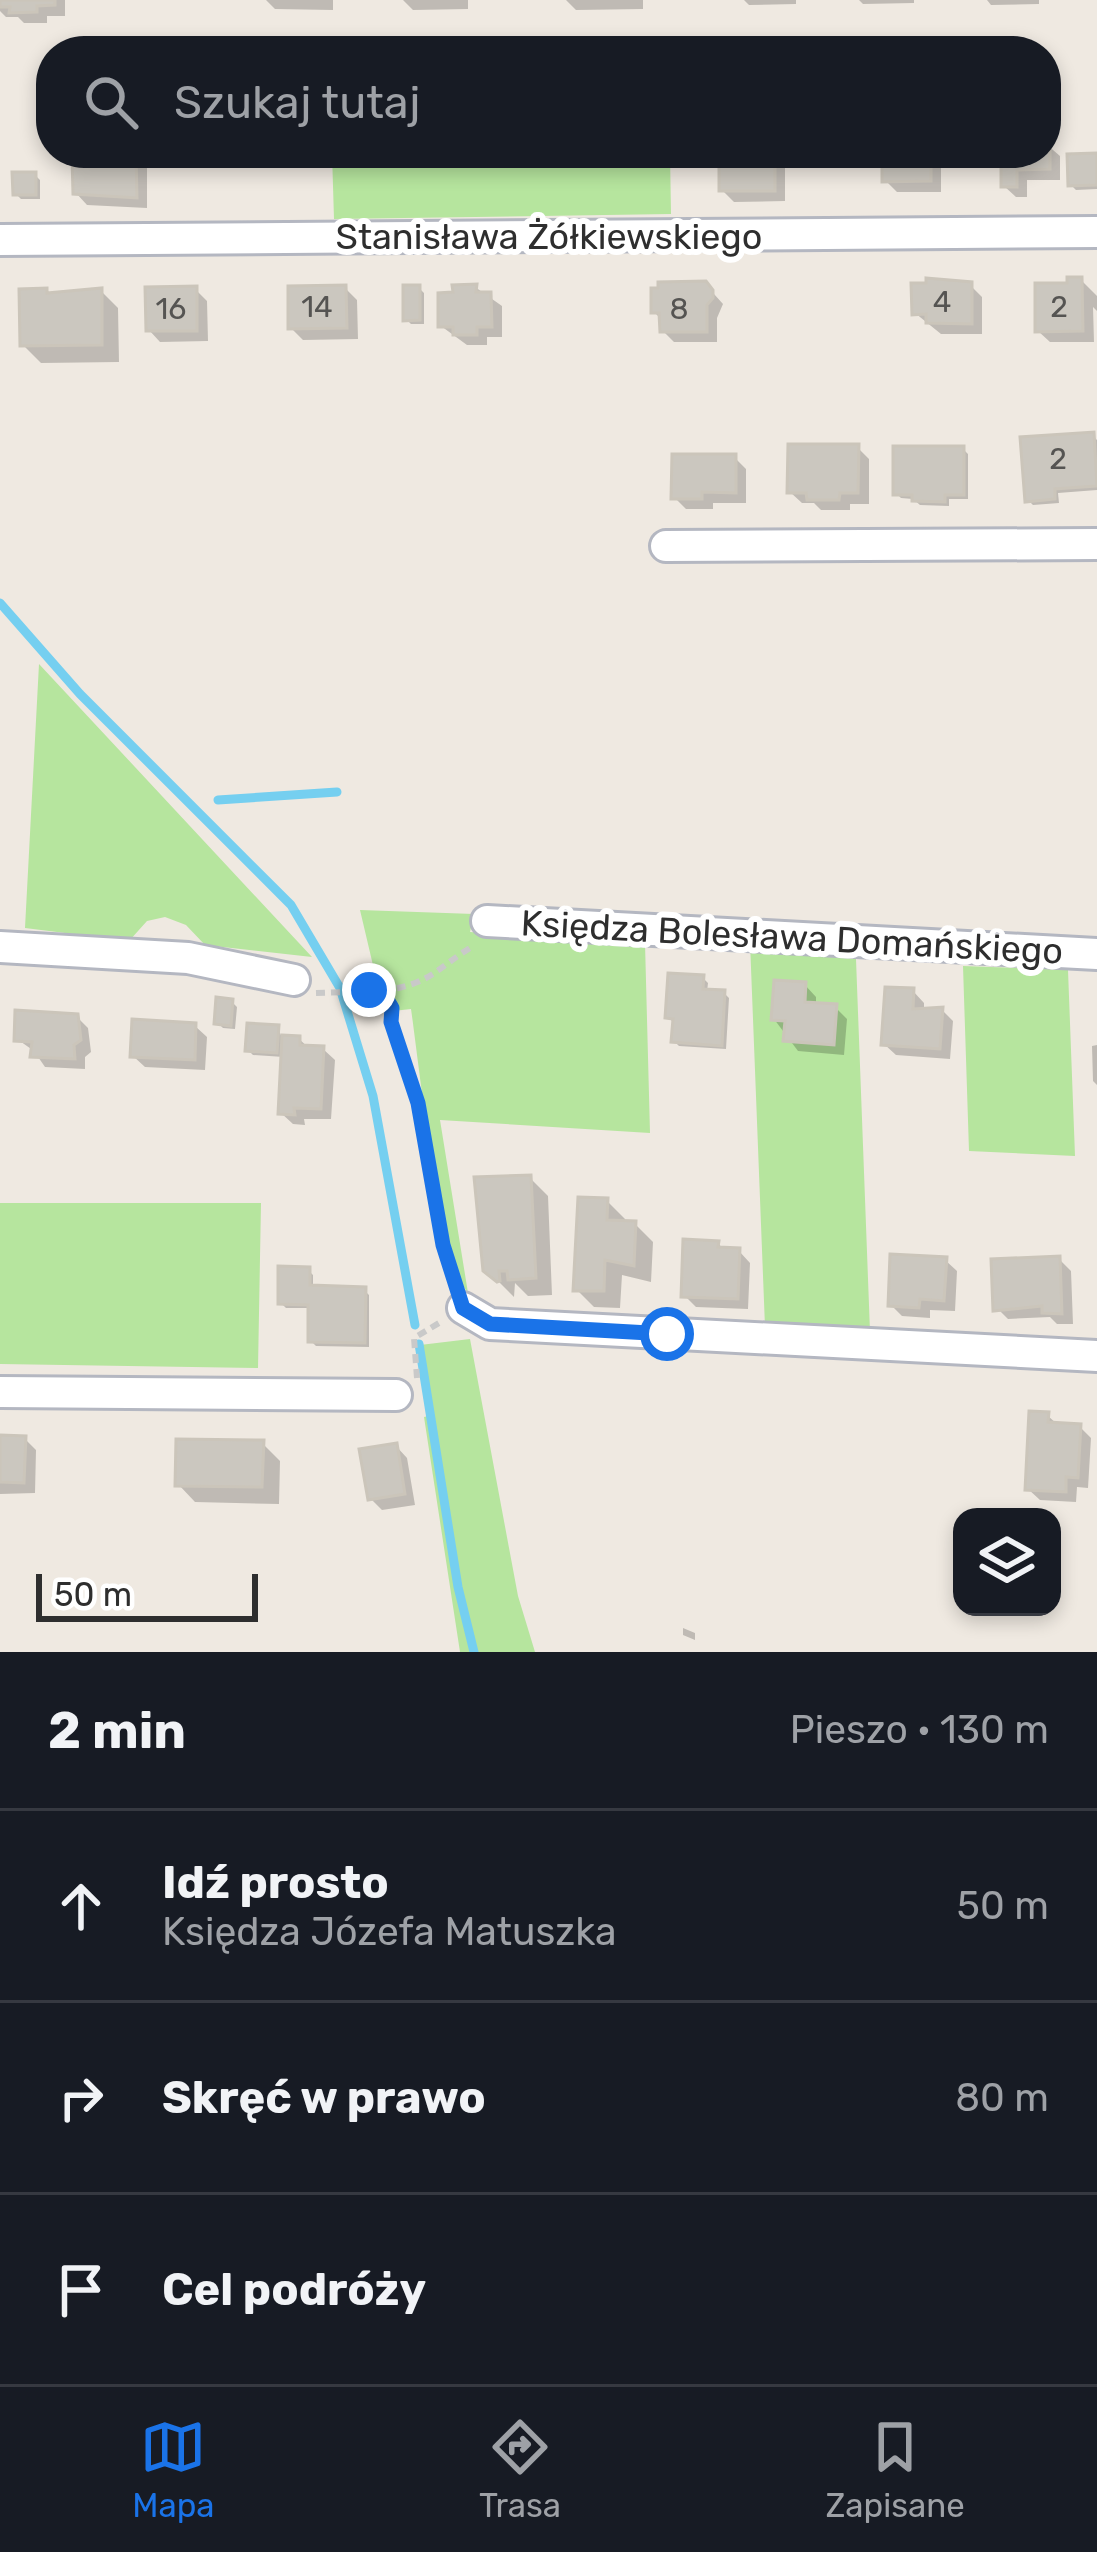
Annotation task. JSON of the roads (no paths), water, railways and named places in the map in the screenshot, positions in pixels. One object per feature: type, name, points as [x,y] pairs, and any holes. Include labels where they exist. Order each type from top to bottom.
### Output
[{"type":"street","name":"Stanisława Żółkiewskiego","points":[[0,240],[1097,232]]},
{"type":"street","points":[[666,546],[1097,544]]},
{"type":"street","name":"Księdza Bolesława Domańskiego","points":[[487,920],[1097,954]]},
{"type":"street","points":[[0,947],[188,958],[293,980]]},
{"type":"street","points":[[463,1308],[490,1324],[1097,1356]]},
{"type":"street","points":[[0,1392],[396,1395]]},
{"type":"waterway","points":[[0,603],[80,694],[291,905],[340,988],[373,1096],[415,1325]]},
{"type":"waterway","points":[[218,800],[337,792]]},
{"type":"waterway","points":[[419,1344],[458,1587],[474,1652]]}]
